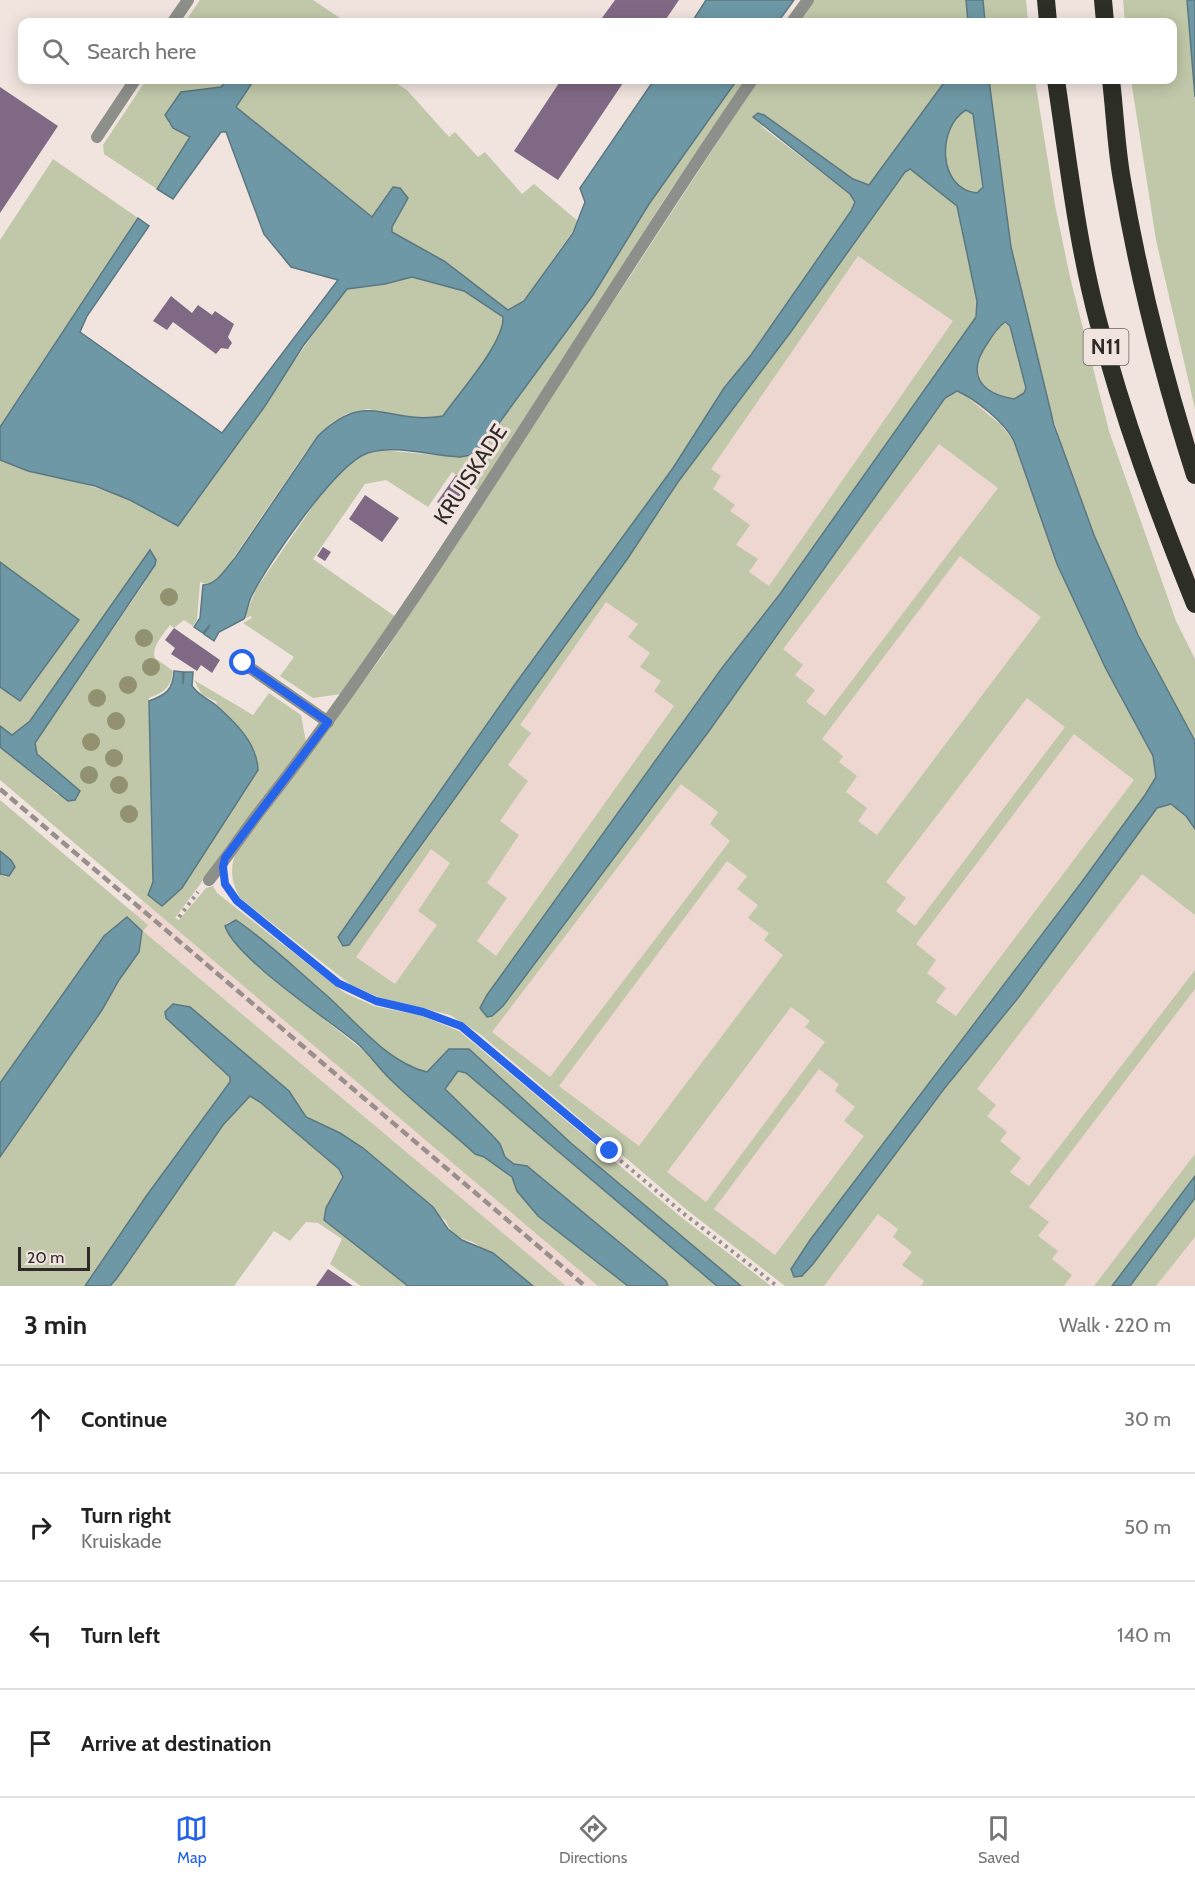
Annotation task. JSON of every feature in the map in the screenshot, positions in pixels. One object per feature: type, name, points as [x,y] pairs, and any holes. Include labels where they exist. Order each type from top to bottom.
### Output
[{"type":"highway","points":[[1046,0],[1048,18]]},
{"type":"highway","points":[[1103,0],[1105,18]]},
{"type":"highway","name":"N11","points":[[1057,84],[1073,191],[1098,320],[1133,438],[1195,604]]},
{"type":"highway","name":"N11","points":[[1111,84],[1122,178],[1145,295],[1173,408],[1195,475]]},
{"type":"lane","points":[[176,18],[188,0]]},
{"type":"lane","points":[[795,18],[808,0]]},
{"type":"lane","points":[[97,137],[132,84]]},
{"type":"lane","name":"KRUISKADE","points":[[208,880],[362,676],[471,513],[670,200],[749,84]]},
{"type":"lane","points":[[243,663],[328,722]]},
{"type":"path","points":[[225,858],[223,867],[225,884],[237,901],[338,983],[376,1001],[423,1012],[461,1026],[683,1213],[777,1286]]},
{"type":"path","points":[[179,917],[184,910]]},
{"type":"shaded area","points":[[855,249],[961,321],[1005,484],[1195,875],[1195,1286],[1045,1286],[698,468]]},
{"type":"shaded area","points":[[610,569],[720,780],[947,1286],[801,1286],[489,1036],[425,997],[381,987],[337,948]]},
{"type":"shaded area","points":[[148,895],[163,907],[164,913],[602,1286],[565,1286],[127,917]]},
{"type":"green space","points":[[200,0],[313,0],[340,18],[188,18]]},
{"type":"green space","points":[[814,0],[966,0],[968,18],[801,18]]},
{"type":"green space","points":[[983,0],[1026,0],[1028,18],[985,18]]},
{"type":"green space","points":[[1123,0],[1187,0],[1195,97],[1195,409],[1156,240],[1132,84],[1177,84],[1177,18],[1125,18]]},
{"type":"green space","points":[[143,84],[224,84],[221,87],[182,92],[168,123],[190,137],[157,189],[104,154],[103,145]]},
{"type":"green space","points":[[251,84],[397,84],[407,90],[449,137],[455,132],[478,157],[485,152],[522,194],[534,184],[579,222],[524,301],[508,310],[444,261],[392,232],[392,227],[408,198],[392,187],[372,217],[236,107]]},
{"type":"green space","points":[[734,84],[743,84],[666,197],[479,491],[452,472],[428,507],[386,480],[365,484],[313,559],[396,617],[341,694],[313,698],[280,676],[294,657],[243,623],[252,618],[251,616],[244,619],[256,589],[330,481],[349,464],[364,455],[380,450],[460,457],[475,453],[481,448],[593,295],[649,204]]},
{"type":"green space","points":[[755,84],[943,84],[869,185],[853,179],[753,117],[766,130],[850,194],[855,202],[851,211],[751,355],[724,388],[673,468],[513,687],[338,937],[504,731],[667,501],[678,482],[790,333],[888,193],[905,171],[914,170],[957,206],[977,301],[976,317],[748,638],[722,668],[487,995],[503,1006],[709,731],[945,398],[954,392],[962,393],[1000,424],[1014,441],[1057,564],[1106,669],[1153,756],[1156,777],[1081,883],[810,1240],[802,1276],[965,1063],[1017,1000],[1148,819],[1157,808],[1171,804],[1186,816],[1195,829],[1195,915],[1142,874],[977,1089],[996,1105],[987,1116],[1007,1132],[1000,1141],[1021,1158],[1010,1172],[1029,1186],[1195,970],[1195,989],[1029,1207],[1049,1222],[1038,1236],[1058,1251],[1052,1259],[1072,1275],[1064,1286],[921,1286],[924,1281],[902,1265],[912,1252],[893,1237],[898,1229],[878,1214],[824,1286],[785,1286],[687,1210],[480,1034],[450,1015],[378,997],[351,985],[240,898],[232,873],[237,848],[381,658]],"holes":[[[858,256],[953,321],[769,586],[749,572],[758,559],[736,545],[750,525],[730,511],[735,505],[713,489],[721,476],[711,469]],[[939,444],[998,488],[825,716],[806,702],[815,690],[795,675],[803,665],[783,649]],[[960,556],[1041,617],[877,835],[858,821],[867,808],[846,792],[857,776],[839,762],[843,756],[822,739]],[[606,602],[638,624],[628,637],[650,653],[640,667],[661,681],[654,691],[674,706],[496,956],[477,941],[507,898],[487,883],[519,835],[500,821],[528,781],[508,765],[531,733],[520,725]],[[1027,698],[1065,727],[915,926],[896,911],[906,898],[886,882]],[[1074,734],[1134,780],[956,1016],[936,1002],[946,988],[927,973],[936,960],[916,944]],[[681,784],[718,812],[710,824],[730,841],[550,1077],[492,1032]],[[431,849],[450,863],[418,911],[437,925],[395,984],[356,957]],[[727,861],[747,876],[737,889],[758,905],[748,918],[769,933],[764,940],[783,955],[639,1146],[559,1086]],[[791,1007],[810,1021],[805,1027],[825,1042],[706,1202],[667,1172]],[[819,1069],[839,1084],[835,1091],[855,1107],[844,1121],[864,1136],[775,1255],[714,1209]]]},
{"type":"green space","points":[[989,84],[1036,84],[1055,205],[1070,277],[1109,431],[1176,621],[1195,659],[1195,741],[1153,665],[1116,586],[1083,505],[1054,422],[1031,338],[1012,253],[998,167]]},
{"type":"green space","points":[[966,110],[973,114],[983,187],[977,193],[964,189],[954,181],[948,169],[946,156],[946,143],[950,130],[957,118]]},
{"type":"green space","points":[[53,159],[138,218],[0,427],[0,240]]},
{"type":"green space","points":[[412,277],[464,291],[503,317],[502,328],[497,340],[443,416],[423,420],[402,418],[368,409],[346,414],[331,423],[305,453],[221,576],[208,585],[200,582],[197,620],[193,626],[184,620],[174,628],[170,625],[158,641],[155,658],[173,671],[166,689],[149,698],[153,882],[148,895],[182,888],[258,770],[246,737],[216,705],[217,702],[202,695],[194,680],[253,715],[269,693],[301,715],[306,742],[175,918],[179,920],[206,888],[213,886],[217,893],[345,993],[374,1006],[422,1016],[459,1031],[681,1217],[771,1286],[741,1286],[732,1279],[572,1144],[469,1049],[449,1049],[427,1072],[412,1067],[385,1050],[325,994],[244,926],[229,922],[225,926],[226,930],[310,1008],[374,1059],[387,1076],[475,1154],[484,1156],[512,1177],[518,1191],[538,1216],[628,1286],[598,1286],[0,780],[0,747],[58,795],[80,791],[37,754],[35,743],[147,579],[30,721],[12,735],[0,726],[0,460],[125,498],[178,526],[343,292],[352,287],[385,284]]},
{"type":"green space","points":[[1003,323],[1010,326],[1026,388],[1024,393],[1014,399],[996,394],[985,387],[979,379],[977,369],[986,347]]},
{"type":"green space","points":[[0,800],[148,925],[143,931],[566,1286],[533,1286],[473,1242],[456,1235],[446,1221],[324,1126],[306,1117],[289,1091],[166,1018],[231,1077],[230,1082],[147,1195],[85,1286],[0,1286],[0,1157],[102,1010],[119,980],[139,952],[69,987],[0,1083],[0,874],[6,877],[12,860],[0,851]]},
{"type":"green space","points":[[458,1071],[466,1072],[717,1286],[668,1286],[666,1281],[527,1166],[514,1164],[505,1157],[500,1144],[492,1135],[444,1089]]},
{"type":"green space","points":[[249,1096],[260,1102],[339,1169],[343,1177],[324,1220],[408,1286],[361,1286],[330,1264],[342,1239],[318,1223],[306,1222],[290,1241],[274,1231],[234,1286],[110,1286],[223,1125]]},
{"type":"green space","points":[[1195,1154],[1195,1176],[1112,1286],[1094,1286]]},
{"type":"green space","points":[[1195,1198],[1195,1237],[1156,1286],[1130,1286]]},
{"type":"water","points":[[706,0],[794,0],[781,18],[695,18]]},
{"type":"water","points":[[966,0],[983,0],[985,18],[968,18]]},
{"type":"water","points":[[1187,0],[1195,0],[1195,97]]},
{"type":"water","points":[[224,84],[251,84],[236,107],[372,217],[393,187],[400,188],[408,198],[392,227],[392,232],[444,261],[508,310],[524,301],[573,233],[585,202],[580,188],[651,84],[734,84],[649,204],[593,295],[480,449],[471,455],[460,457],[402,450],[379,451],[368,453],[354,461],[321,495],[287,540],[259,582],[244,619],[219,632],[214,641],[204,634],[210,625],[203,633],[194,627],[200,618],[203,585],[213,582],[225,571],[318,436],[335,421],[364,411],[423,418],[443,416],[489,354],[502,328],[503,317],[464,291],[412,277],[385,284],[347,289],[303,346],[265,406],[178,526],[130,500],[95,486],[28,471],[0,460],[0,427],[138,218],[149,226],[87,316],[80,332],[222,433],[338,280],[291,267],[264,234],[226,132],[221,132],[173,199],[157,189],[190,137],[173,128],[165,115],[181,92],[221,87]]},
{"type":"water","points":[[943,84],[990,84],[1011,247],[1054,425],[1094,535],[1138,635],[1195,741],[1195,829],[1186,816],[1171,804],[1157,808],[1018,998],[944,1089],[813,1264],[802,1276],[794,1277],[791,1269],[810,1240],[1081,883],[1156,777],[1153,756],[1106,669],[1057,564],[1014,441],[989,412],[957,391],[945,398],[709,731],[503,1006],[492,1016],[487,1017],[480,1008],[487,995],[722,668],[780,594],[976,317],[977,301],[957,206],[910,169],[905,172],[790,333],[678,482],[628,558],[349,945],[343,946],[338,937],[513,687],[673,468],[724,388],[751,355],[851,211],[855,202],[850,194],[753,117],[758,113],[764,115],[853,179],[869,185]],"holes":[[[966,110],[973,114],[983,187],[977,193],[964,189],[954,181],[948,169],[946,156],[946,143],[957,118]],[[1005,322],[1010,326],[1026,388],[1024,393],[1014,399],[992,392],[985,387],[977,373],[981,355],[993,335]]]},
{"type":"water","points":[[150,550],[156,560],[155,565],[35,743],[37,754],[80,791],[75,800],[68,801],[0,747],[0,726],[12,735],[30,721]]},
{"type":"water","points":[[0,562],[79,620],[20,701],[0,687]]},
{"type":"water","points":[[174,671],[183,672],[183,684],[184,672],[193,672],[192,686],[225,714],[245,735],[254,752],[258,770],[182,888],[162,906],[148,895],[153,882],[149,701],[168,691]]},
{"type":"water","points":[[0,851],[11,860],[15,867],[9,876],[0,874]]},
{"type":"water","points":[[127,917],[142,931],[139,952],[119,980],[102,1010],[0,1157],[0,1083],[104,936]]},
{"type":"water","points":[[236,920],[281,956],[385,1050],[412,1067],[427,1072],[449,1049],[469,1049],[572,1144],[741,1286],[717,1286],[466,1073],[458,1071],[445,1089],[500,1144],[505,1157],[514,1164],[527,1166],[666,1281],[668,1286],[628,1286],[538,1216],[517,1191],[512,1177],[484,1157],[475,1154],[399,1088],[358,1044],[284,988],[246,955],[232,939],[225,926]]},
{"type":"water","points":[[173,1004],[190,1007],[289,1091],[306,1117],[340,1133],[363,1148],[433,1207],[448,1229],[462,1240],[493,1253],[533,1286],[408,1286],[324,1220],[326,1208],[343,1177],[339,1169],[250,1096],[223,1125],[117,1278],[110,1286],[85,1286],[147,1195],[230,1082],[230,1077],[166,1018],[165,1012]]},
{"type":"water","points":[[1195,1176],[1195,1198],[1130,1286],[1112,1286]]},
{"type":"building","points":[[615,0],[679,0],[667,18],[602,18]]},
{"type":"building","points":[[558,84],[622,84],[558,180],[514,151]]},
{"type":"building","points":[[0,87],[58,126],[0,213]]},
{"type":"building","points":[[171,296],[192,313],[198,305],[212,315],[215,311],[234,324],[228,337],[232,343],[228,349],[221,348],[216,354],[173,322],[167,330],[153,321]]},
{"type":"building","points":[[456,475],[472,487],[454,514],[437,502]]},
{"type":"building","points":[[365,495],[399,518],[382,542],[349,519]]},
{"type":"building","points":[[323,547],[331,552],[325,561],[317,556]]},
{"type":"building","points":[[174,628],[220,660],[212,673],[201,665],[197,671],[171,654],[175,648],[165,640]]},
{"type":"building","points":[[328,1269],[353,1286],[316,1286]]},
{"type":"railway","points":[[0,789],[585,1286]]},
{"type":"route","points":[[243,663],[328,722],[225,858],[223,875],[230,893],[249,912],[338,983],[376,1001],[423,1012],[461,1026],[610,1151]]}]
